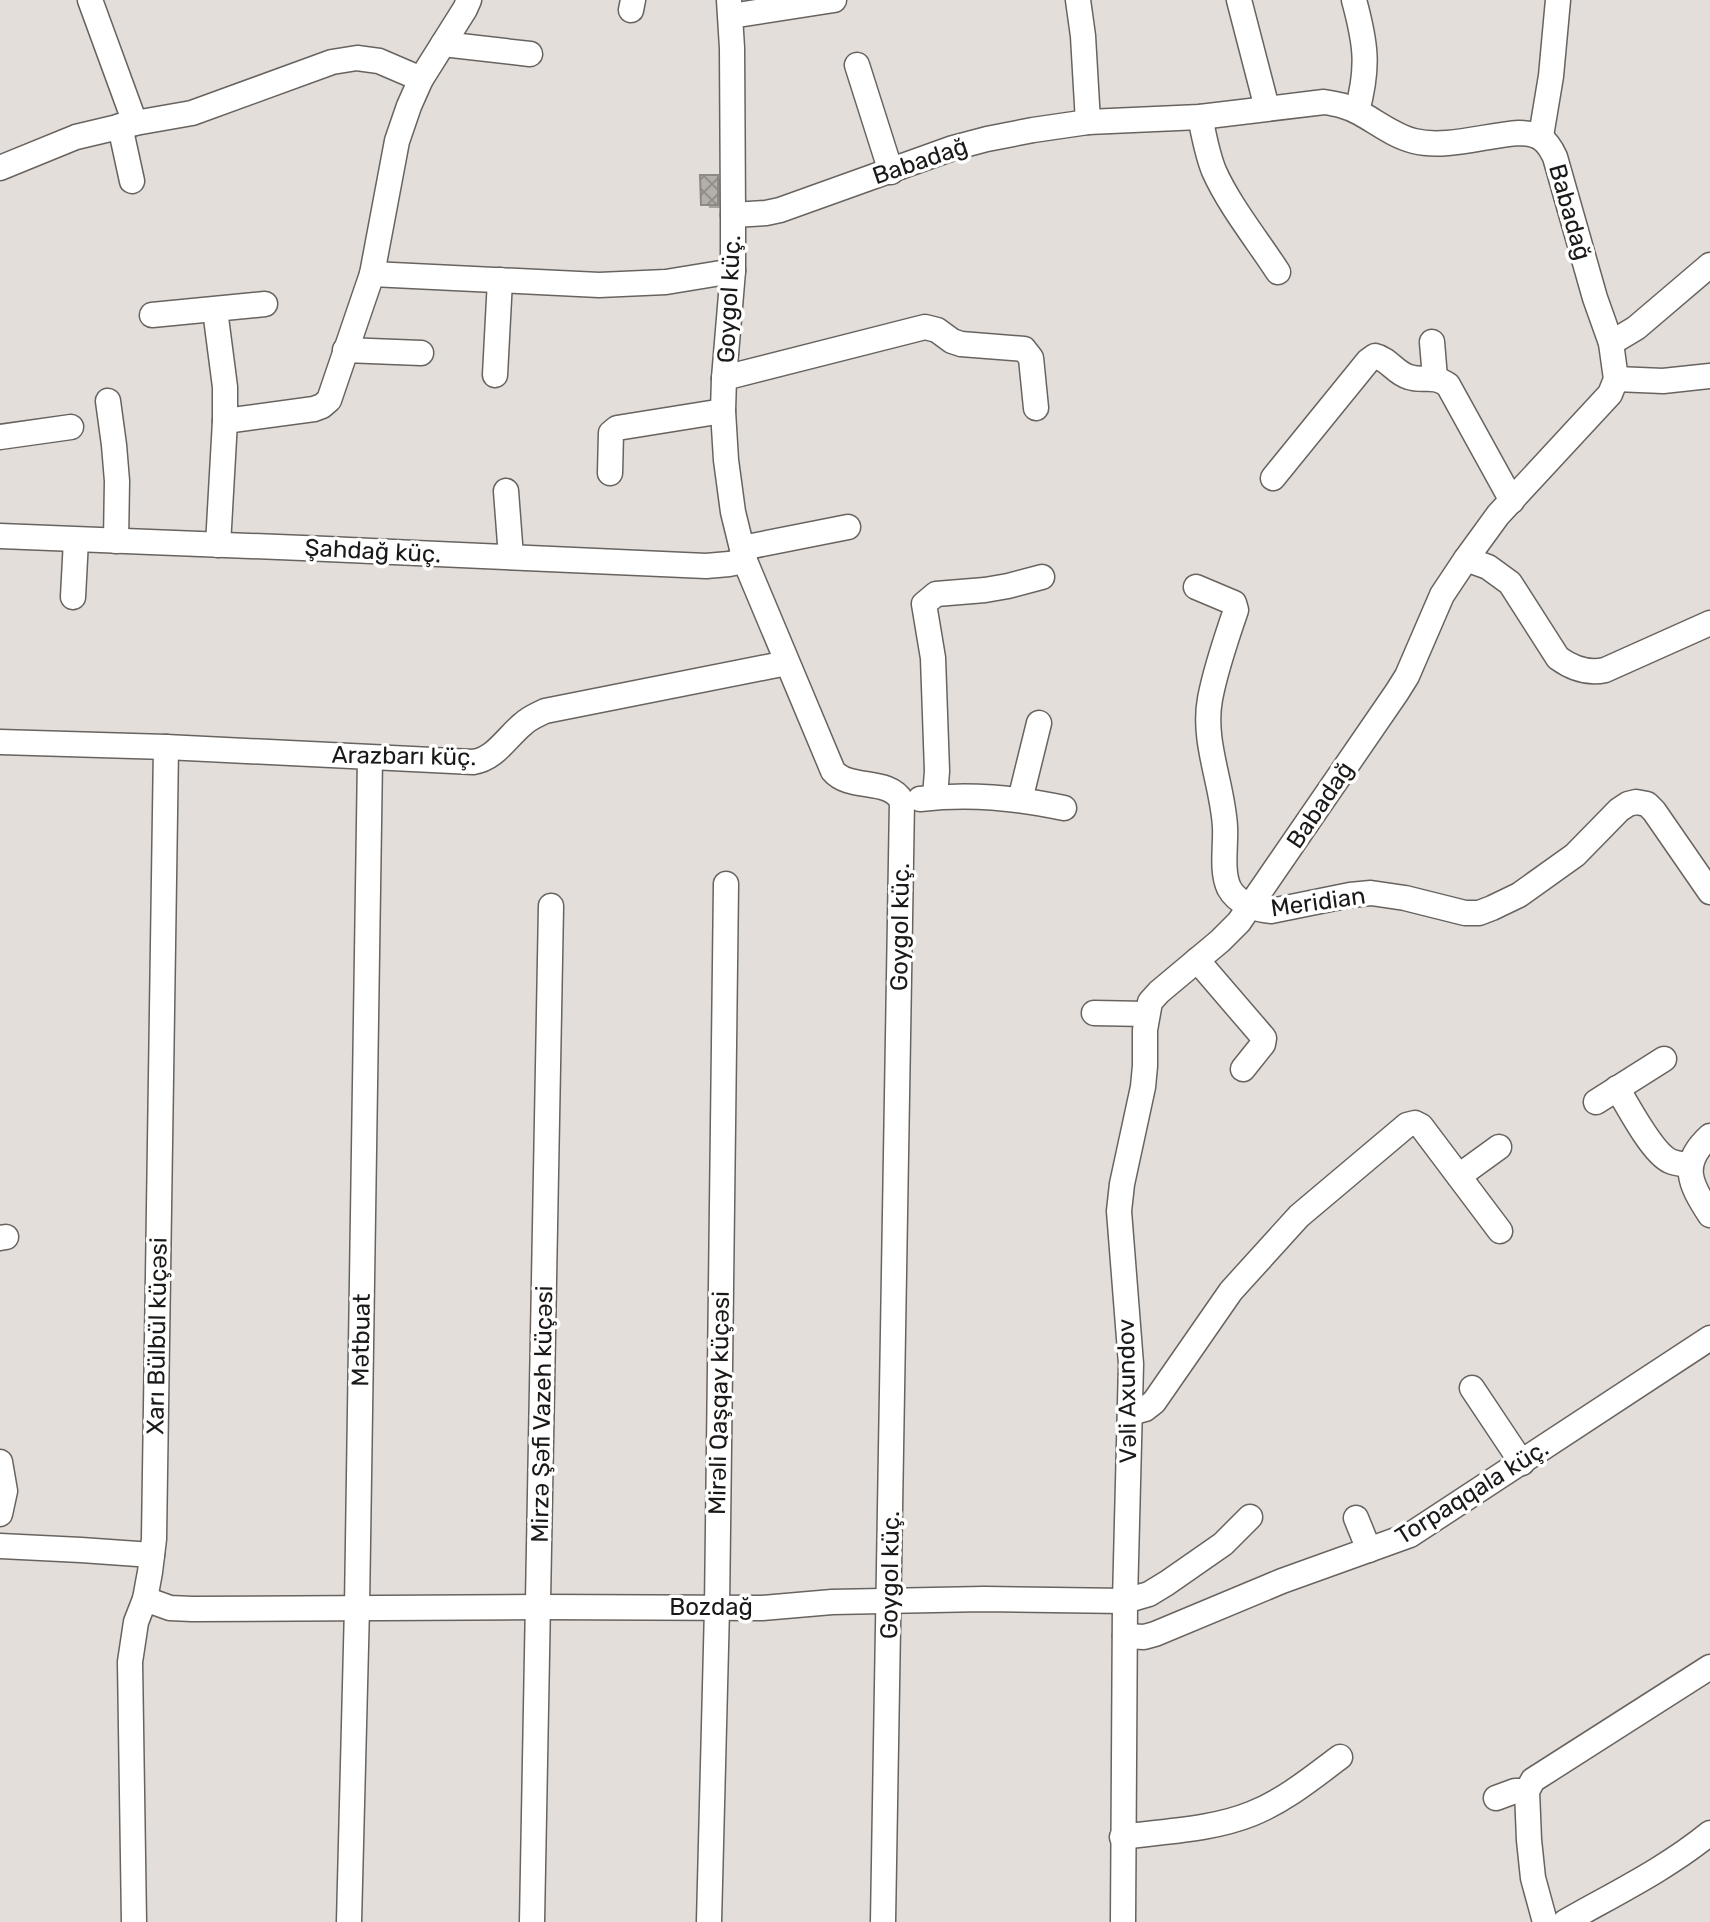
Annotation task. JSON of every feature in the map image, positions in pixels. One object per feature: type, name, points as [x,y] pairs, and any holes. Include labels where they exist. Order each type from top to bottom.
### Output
[{"type":"street","points":[[90,0],[127,124],[132,181]]},
{"type":"street","points":[[225,421],[314,409],[329,400],[372,274],[397,141],[409,106],[421,79],[469,0]]},
{"type":"street","points":[[730,8],[834,0]]},
{"type":"street","points":[[1078,0],[1088,122]]},
{"type":"street","points":[[1239,0],[1267,108]]},
{"type":"street","points":[[1354,0],[1362,31],[1365,63],[1364,84],[1357,111]]},
{"type":"street","points":[[1541,136],[1551,76],[1558,0]]},
{"type":"street","name":"Goygol küç.","points":[[730,8],[733,271],[723,411],[733,512],[744,554],[833,771],[845,779],[892,790],[902,801],[883,1922]]},
{"type":"street","points":[[443,44],[530,54]]},
{"type":"street","points":[[0,168],[76,137],[192,113],[332,62],[357,58],[379,61],[421,79]]},
{"type":"street","points":[[857,65],[891,172]]},
{"type":"street","name":"Babadağ","points":[[733,215],[780,210],[953,148],[987,139],[1088,122],[1200,117],[1324,102],[1357,111],[1396,135],[1416,142],[1438,144],[1531,133],[1541,136],[1550,146],[1611,343],[1616,379],[1604,403],[1512,501],[1466,559],[1442,595],[1407,676],[1250,906]]},
{"type":"street","points":[[1200,117],[1206,148],[1219,181],[1278,272]]},
{"type":"street","points":[[1611,343],[1636,328],[1710,265]]},
{"type":"street","points":[[372,274],[599,285],[666,282],[733,271]]},
{"type":"street","points":[[495,375],[500,280]]},
{"type":"street","points":[[152,315],[265,304]]},
{"type":"street","points":[[215,310],[225,387],[218,545]]},
{"type":"street","points":[[724,378],[925,327],[937,330],[961,344],[1024,349],[1031,358],[1036,408]]},
{"type":"street","points":[[1432,342],[1435,378]]},
{"type":"street","points":[[345,350],[421,353]]},
{"type":"street","points":[[1273,478],[1372,357],[1380,356],[1407,377],[1435,378],[1448,385],[1512,501]]},
{"type":"street","points":[[1616,379],[1663,381],[1710,376]]},
{"type":"street","points":[[108,401],[117,481],[116,541]]},
{"type":"street","points":[[610,473],[611,433],[617,428],[723,411]]},
{"type":"street","points":[[0,437],[71,427]]},
{"type":"street","points":[[506,491],[511,557]]},
{"type":"street","name":"Şahdağ küç.","points":[[0,536],[706,566],[729,564],[744,554],[848,527]]},
{"type":"street","points":[[73,597],[76,540]]},
{"type":"street","points":[[1466,559],[1488,567],[1510,583],[1558,658],[1569,666],[1593,673],[1710,623]]},
{"type":"street","points":[[935,797],[933,658],[924,604],[936,594],[985,590],[1042,577]]},
{"type":"street","name":"Meridian","points":[[1196,587],[1234,603],[1236,610],[1210,700],[1209,725],[1223,805],[1227,880],[1239,900],[1259,911],[1271,911],[1371,893],[1465,913],[1479,913],[1519,895],[1575,855],[1619,810],[1636,802],[1647,804],[1654,811],[1710,892]]},
{"type":"street","name":"Arazbarı küç.","points":[[0,742],[483,761],[525,722],[545,711],[787,663]]},
{"type":"street","points":[[1020,800],[1039,723]]},
{"type":"street","name":"Xarı Bülbül küçəsi","points":[[134,1922],[130,1662],[136,1622],[145,1599],[154,1539],[166,747]]},
{"type":"street","name":"Mətbuat","points":[[349,1922],[370,758]]},
{"type":"street","points":[[902,801],[964,795],[1064,808]]},
{"type":"street","name":"Mirəli Qaşqay küçəsi","points":[[709,1922],[717,1608],[726,884]]},
{"type":"street","name":"Mirzə Şəfi Vazeh küçəsi","points":[[532,1922],[551,906]]},
{"type":"street","points":[[1094,1013],[1147,1014],[1155,996],[1229,933],[1250,906]]},
{"type":"street","points":[[1197,960],[1264,1038],[1263,1044],[1243,1069]]},
{"type":"street","name":"Vəli Axundov","points":[[1123,1922],[1125,1601],[1131,1413],[1130,1341],[1119,1211],[1143,1087],[1147,1014]]},
{"type":"street","points":[[1664,1059],[1606,1095],[1663,1156],[1671,1162],[1690,1165]]},
{"type":"street","points":[[1131,1413],[1145,1409],[1154,1402],[1231,1291],[1299,1216],[1407,1125],[1415,1123],[1421,1126],[1500,1231]]},
{"type":"street","points":[[1710,1136],[1695,1153],[1690,1165],[1691,1181],[1710,1215]]},
{"type":"street","points":[[1459,1176],[1499,1147]]},
{"type":"street","name":"Torpaqqala küç.","points":[[1125,1636],[1155,1634],[1282,1581],[1418,1531],[1710,1338]]},
{"type":"street","points":[[1472,1388],[1522,1463]]},
{"type":"street","points":[[0,1462],[5,1491],[0,1514]]},
{"type":"street","name":"Bozdağ","points":[[145,1599],[170,1608],[192,1609],[762,1608],[889,1600],[1125,1601],[1149,1594],[1189,1569],[1223,1544],[1250,1517]]},
{"type":"street","points":[[1356,1518],[1369,1550]]},
{"type":"street","points":[[0,1546],[152,1555]]},
{"type":"street","points":[[1545,1922],[1533,1878],[1526,1805],[1527,1791],[1533,1780],[1710,1667]]},
{"type":"street","points":[[1122,1837],[1209,1826],[1250,1815],[1287,1795],[1340,1757]]},
{"type":"street","points":[[1496,1798],[1515,1791],[1527,1791]]},
{"type":"street","points":[[1565,1922],[1649,1875],[1710,1833]]},
{"type":"building","points":[[700,175],[718,175],[718,205],[701,205]]}]
